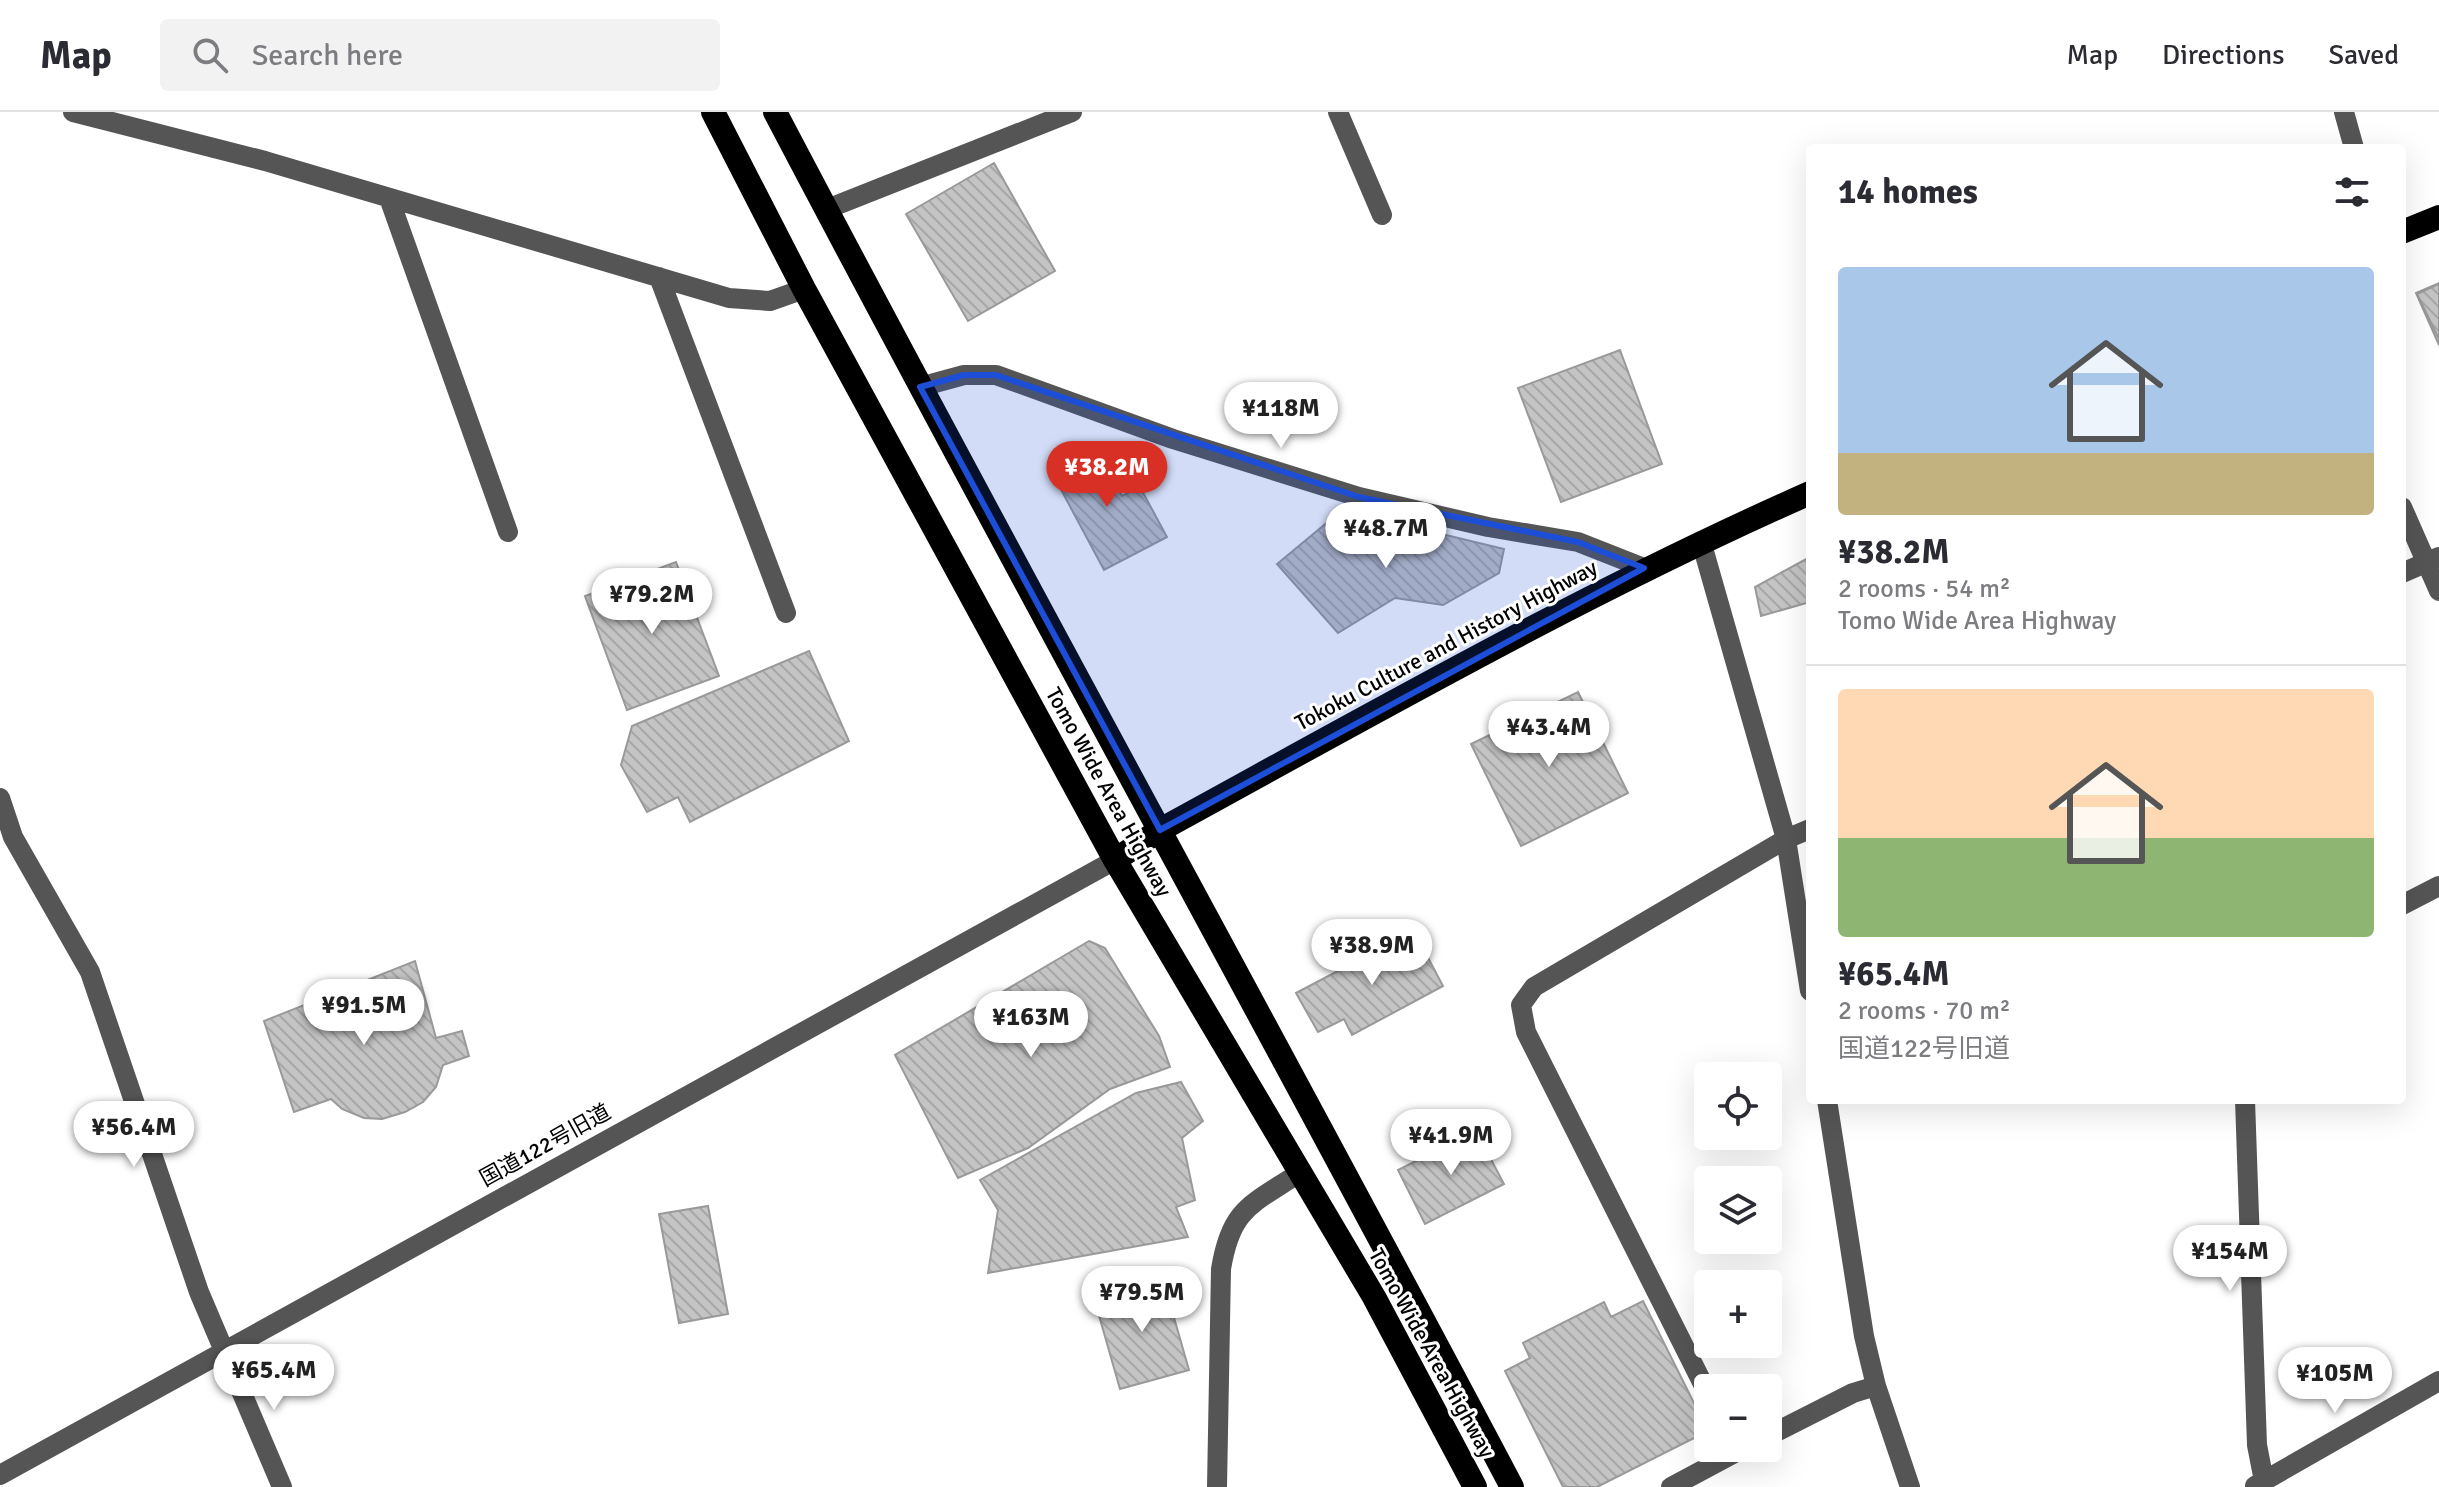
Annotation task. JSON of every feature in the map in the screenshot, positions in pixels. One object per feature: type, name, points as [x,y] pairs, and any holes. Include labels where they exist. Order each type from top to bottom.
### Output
[{"type":"highway","name":"Tomo Wide Area Highway","points":[[713,112],[804,289],[1115,860],[1374,1297],[1475,1487]]},
{"type":"highway","name":"Tomo Wide Area Highway","points":[[775,112],[1512,1487]]},
{"type":"highway","points":[[2406,230],[2439,217]]},
{"type":"highway","name":"Tokoku Culture and History Highway","points":[[1115,860],[1160,830],[1644,568],[1806,495]]},
{"type":"street","points":[[73,112],[389,198],[729,298],[770,301],[804,289]]},
{"type":"street","points":[[827,209],[1072,112]]},
{"type":"street","points":[[1338,112],[1382,215]]},
{"type":"street","points":[[2344,112],[2353,144]]},
{"type":"street","points":[[389,198],[508,532]]},
{"type":"street","points":[[659,277],[786,613]]},
{"type":"street","points":[[920,387],[964,375],[996,375],[1173,439],[1359,497],[1488,527],[1578,542],[1644,568]]},
{"type":"street","points":[[2406,514],[2433,560],[2439,591]]},
{"type":"street","points":[[1701,541],[1786,839],[1806,966]]},
{"type":"street","points":[[2406,571],[2433,560]]},
{"type":"street","points":[[0,798],[13,837],[90,972],[222,1350],[287,1485]]},
{"type":"street","points":[[1698,1374],[1526,1032],[1521,1005],[1534,987],[1786,839],[1806,831]]},
{"type":"street","name":"国道122号旧道","points":[[0,1475],[1115,860]]},
{"type":"street","points":[[2406,903],[2439,886]]},
{"type":"street","points":[[1828,1104],[1864,1336],[1876,1386],[1910,1487]]},
{"type":"street","points":[[2245,1104],[2259,1484],[2439,1381]]},
{"type":"street","points":[[1217,1487],[1221,1269],[1227,1234],[1243,1210],[1299,1173]]},
{"type":"street","points":[[1782,1429],[1853,1393],[1876,1386]]},
{"type":"street","points":[[1671,1487],[1716,1462]]},
{"type":"highlighted area","points":[[964,375],[996,375],[1359,497],[1578,542],[1644,568],[1550,616],[1160,830],[920,387]]},
{"type":"building","points":[[994,163],[1055,271],[968,321],[906,214]]},
{"type":"building","points":[[2439,283],[2439,345],[2416,293]]},
{"type":"building","points":[[2439,284],[2439,339],[2417,294]]},
{"type":"building","points":[[1620,350],[1662,464],[1561,502],[1518,388]]},
{"type":"building","points":[[1095,445],[1122,496],[1140,487],[1167,537],[1104,570],[1050,469]]},
{"type":"building","points":[[1329,521],[1352,547],[1388,521],[1504,549],[1499,573],[1443,605],[1395,598],[1338,633],[1277,564]]},
{"type":"building","points":[[1806,559],[1806,603],[1761,616],[1755,587]]},
{"type":"building","points":[[676,562],[719,676],[627,710],[585,596]]},
{"type":"building","points":[[809,651],[849,741],[690,822],[678,797],[647,812],[621,765],[632,726]]},
{"type":"building","points":[[1578,692],[1628,793],[1521,846],[1471,744]]},
{"type":"building","points":[[1414,931],[1443,986],[1352,1035],[1344,1019],[1318,1032],[1296,993]]},
{"type":"building","points":[[1089,941],[1105,948],[1159,1036],[1170,1067],[1110,1089],[1028,1148],[958,1178],[895,1055]]},
{"type":"building","points":[[415,961],[436,1038],[462,1031],[469,1056],[443,1065],[436,1087],[423,1102],[405,1112],[382,1119],[364,1118],[342,1109],[331,1099],[294,1112],[264,1021]]},
{"type":"building","points":[[1181,1082],[1203,1121],[1182,1138],[1195,1200],[1176,1207],[1188,1237],[988,1273],[998,1210],[980,1180],[1136,1093]]},
{"type":"building","points":[[1476,1131],[1504,1184],[1425,1224],[1398,1170]]},
{"type":"building","points":[[708,1206],[728,1314],[679,1323],[659,1214]]},
{"type":"building","points":[[1163,1279],[1189,1370],[1120,1389],[1094,1298]]},
{"type":"building","points":[[1643,1301],[1694,1403],[1694,1438],[1597,1487],[1563,1487],[1505,1371],[1530,1358],[1523,1343],[1604,1302],[1611,1317]]}]
